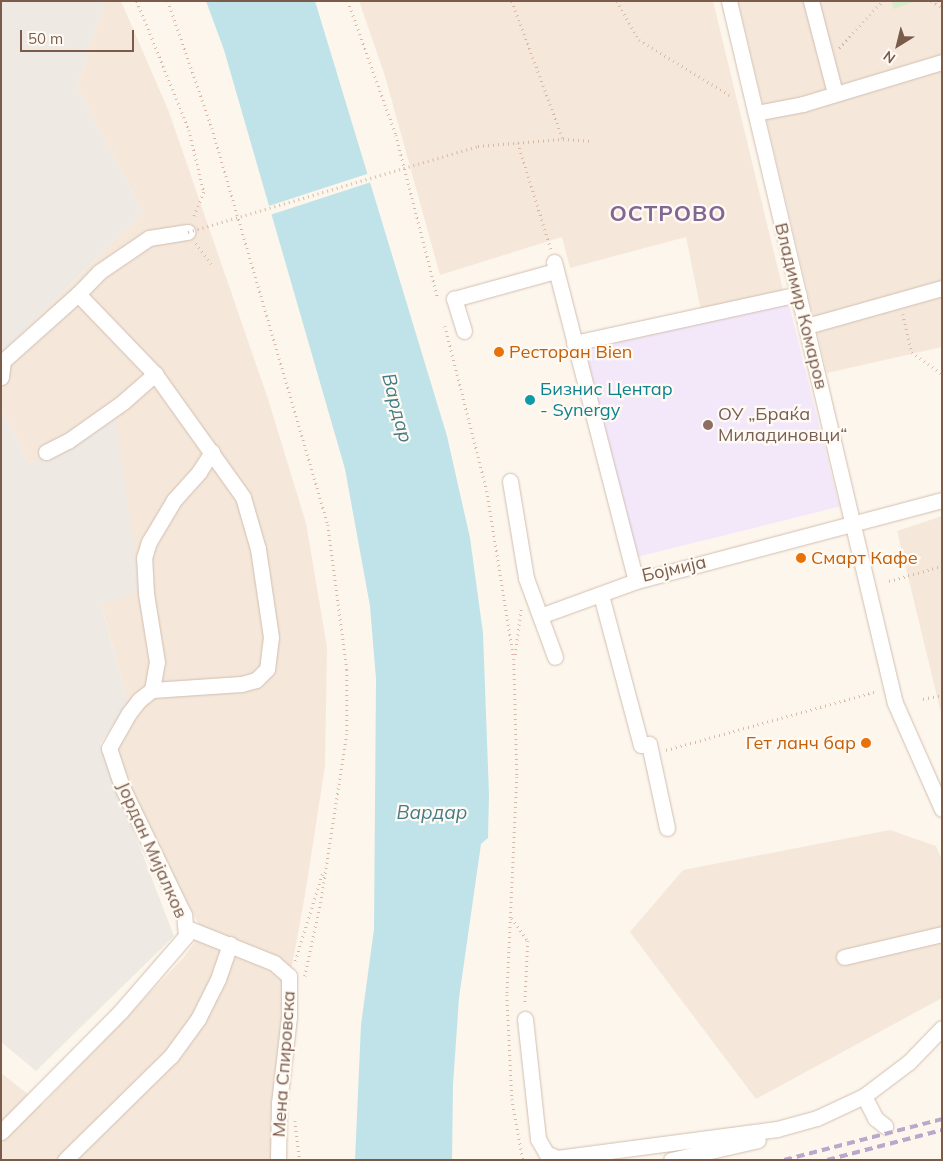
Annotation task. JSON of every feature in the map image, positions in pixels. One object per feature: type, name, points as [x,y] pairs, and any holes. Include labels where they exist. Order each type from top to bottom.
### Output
[{"type":"street","name":"Владимир Комаров","points":[[728,1],[807,326],[851,523],[895,703],[942,809]]},
{"type":"street","points":[[811,1],[835,93]]},
{"type":"street","points":[[756,113],[803,104],[942,62]]},
{"type":"street","points":[[1,377],[3,361],[78,294],[99,272],[148,238],[188,232]]},
{"type":"street","points":[[464,331],[454,299],[555,266]]},
{"type":"street","name":"Бојмија","points":[[555,266],[636,581],[734,561],[851,523],[942,500]]},
{"type":"street","points":[[807,326],[942,288]]},
{"type":"street","points":[[78,294],[155,374],[212,452],[243,497],[258,549],[271,637],[267,670],[256,680],[242,684],[152,690],[157,662],[146,593],[144,558],[149,542],[174,500],[200,472],[212,452]]},
{"type":"street","points":[[574,343],[799,294]]},
{"type":"street","points":[[46,452],[68,440],[123,402],[155,374]]},
{"type":"street","points":[[510,481],[526,578],[555,657]]},
{"type":"street","points":[[540,616],[636,581]]},
{"type":"street","points":[[601,595],[641,745],[649,744],[667,828]]},
{"type":"street","name":"Јордан Мијалков","points":[[1,1132],[121,1012],[183,942],[187,928],[184,915],[122,787],[109,748],[128,713],[139,700],[152,690]]},
{"type":"street","name":"Мена Спировска","points":[[187,928],[274,963],[289,976],[288,1017],[279,1103],[278,1160]]},
{"type":"street","points":[[844,957],[942,934]]},
{"type":"street","points":[[65,1160],[171,1056],[198,1019],[218,979],[230,944]]},
{"type":"street","points":[[525,1019],[538,1139],[546,1153],[557,1158],[762,1131],[817,1118],[864,1096],[909,1062],[942,1028]]},
{"type":"street","points":[[864,1096],[875,1118],[885,1126]]},
{"type":"street","points":[[671,1160],[755,1142],[762,1131]]},
{"type":"path","points":[[137,1],[189,130],[204,192],[188,232]]},
{"type":"path","points":[[168,1],[212,128],[328,525],[347,670],[348,734],[324,868],[289,976]]},
{"type":"path","points":[[348,1],[396,135],[439,302]]},
{"type":"path","points":[[512,1],[563,139]]},
{"type":"path","points":[[617,1],[639,40],[731,96]]},
{"type":"path","points":[[826,63],[882,1]]},
{"type":"path","points":[[931,1],[942,8]]},
{"type":"path","points":[[188,232],[478,146],[563,139],[592,142]]},
{"type":"path","points":[[518,143],[555,266]]},
{"type":"path","points":[[188,232],[212,264]]},
{"type":"path","points":[[900,300],[912,352],[942,374]]},
{"type":"path","points":[[444,321],[487,491],[514,659],[517,777],[507,994],[511,1090],[518,1142],[523,1160]]},
{"type":"path","points":[[889,580],[942,566]]},
{"type":"path","points":[[514,659],[522,605]]},
{"type":"path","points":[[651,754],[891,687]]},
{"type":"path","points":[[923,699],[942,695]]},
{"type":"path","points":[[512,916],[528,941],[525,1019]]},
{"type":"shaded area","points":[[1,1],[105,1],[77,87],[143,212],[1,354]]},
{"type":"shaded area","points":[[105,1],[121,1],[169,112],[268,399],[306,523],[327,647],[325,766],[305,895],[281,1026],[274,1160],[1,1160],[1,1073],[42,1105],[183,958],[195,942],[198,923],[136,803],[119,759],[116,742],[128,703],[101,603],[140,591],[128,511],[69,444],[29,464],[1,407],[1,354],[143,212],[77,87]]},
{"type":"shaded area","points":[[359,1],[713,1],[784,294],[701,311],[686,237],[570,268],[562,237],[440,275],[385,76]]},
{"type":"shaded area","points":[[738,1],[942,1],[942,347],[827,373]]},
{"type":"shaded area","name":"ОУ „Браќа Миладиновци“","points":[[787,296],[839,507],[628,559],[575,349]]},
{"type":"shaded area","points":[[1,407],[29,464],[115,417],[141,591],[101,604],[128,703],[100,744],[174,936],[36,1071],[1,1042]]},
{"type":"shaded area","points":[[942,516],[942,717],[897,531]]},
{"type":"shaded area","points":[[890,830],[936,846],[942,860],[942,998],[756,1099],[630,932],[683,870]]},
{"type":"green space","points":[[892,1],[916,1],[893,9]]},
{"type":"water","name":"Вардар","points":[[206,1],[315,1],[447,436],[470,538],[483,633],[489,795],[488,838],[481,844],[459,998],[453,1085],[452,1160],[355,1160],[361,1025],[374,929],[376,679],[370,606],[345,469],[224,50]]},
{"type":"pier","points":[[370,173],[373,182],[269,215],[266,207]]},
{"type":"railway","points":[[784,1160],[942,1119]]},
{"type":"railway","points":[[827,1160],[942,1130]]},
{"type":"place","name":"Ресторан Bien","points":[[499,352]]},
{"type":"place","name":"Бизнис Центар - Synergy","points":[[530,400]]},
{"type":"place","name":"ОУ „Браќа Миладиновци“","points":[[708,425]]},
{"type":"place","name":"Смарт Кафе","points":[[801,558]]},
{"type":"place","name":"Гет ланч бар","points":[[866,743]]},
{"type":"district","name":"ОСТРОВО","points":[[668,214]]}]
